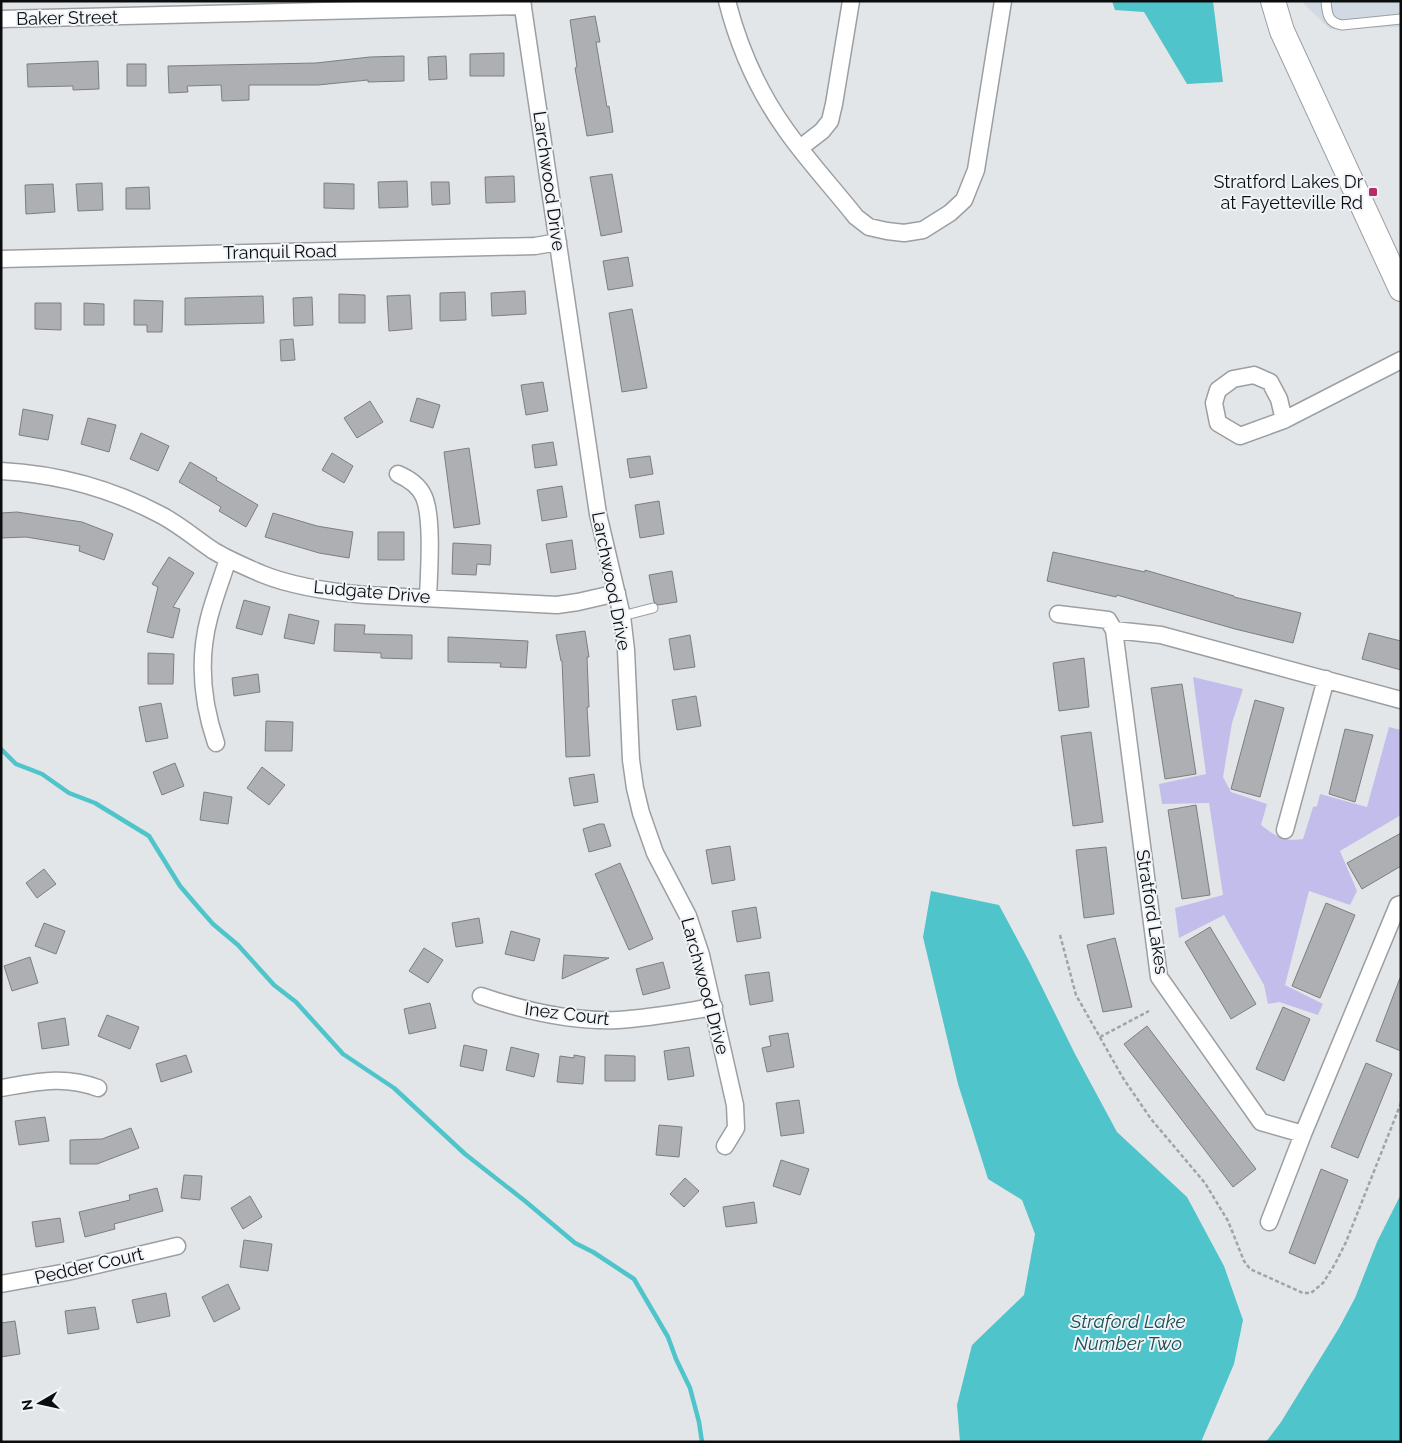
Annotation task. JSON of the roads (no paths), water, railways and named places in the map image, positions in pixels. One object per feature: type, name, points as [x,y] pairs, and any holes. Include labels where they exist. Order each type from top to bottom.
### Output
[{"type":"street","points":[[727,1],[742,49],[753,75],[786,130],[856,217],[869,227],[904,234],[923,230],[950,213],[964,200],[971,186],[976,170],[1003,1]]},
{"type":"street","points":[[800,148],[822,131],[830,122],[851,1]]},
{"type":"street","points":[[1273,1],[1286,39],[1401,289]]},
{"type":"street","name":"Baker Street","points":[[1,19],[522,4]]},
{"type":"street","name":"Larchwood Drive","points":[[522,4],[598,514],[622,616],[626,650],[631,760],[641,813],[655,853],[688,916],[701,955],[714,1006],[735,1104],[736,1128],[725,1146]]},
{"type":"street","name":"Tranquil Road","points":[[1,259],[535,246],[558,242]]},
{"type":"street","points":[[1284,420],[1280,399],[1270,382],[1254,375],[1233,379],[1218,390],[1214,404],[1218,423],[1240,436],[1284,420],[1401,360]]},
{"type":"street","name":"Ludgate Drive","points":[[1,471],[38,473],[70,479],[100,488],[162,515],[228,559],[264,575],[298,585],[334,592],[558,605],[616,593]]},
{"type":"street","points":[[398,474],[417,486],[424,497],[429,542],[428,598]]},
{"type":"street","points":[[216,743],[204,698],[204,643],[209,618],[228,559]]},
{"type":"street","points":[[1058,614],[1108,620],[1114,630],[1161,635],[1401,700]]},
{"type":"street","name":"Stratford Lakes","points":[[1114,630],[1159,977],[1261,1122],[1303,1134]]},
{"type":"street","points":[[1285,830],[1326,680]]},
{"type":"street","points":[[1269,1222],[1303,1134],[1398,905],[1401,904]]},
{"type":"street","name":"Inez Court","points":[[481,996],[543,1014],[617,1020],[714,1006]]},
{"type":"street","points":[[1,1088],[51,1080],[70,1080],[98,1088]]},
{"type":"street","name":"Pedder Court","points":[[1,1284],[67,1272],[177,1246]]},
{"type":"lane","points":[[1326,1],[1329,20],[1334,24],[1342,25],[1401,19]]},
{"type":"lane","points":[[622,616],[653,608]]},
{"type":"water","points":[[1112,1],[1213,1],[1223,82],[1187,84],[1144,12],[1115,10]]},
{"type":"water","name":"Straford Lake Number Two","points":[[931,891],[999,905],[1117,1132],[1187,1197],[1224,1266],[1243,1320],[1234,1364],[1201,1442],[960,1442],[957,1405],[972,1345],[1024,1295],[1035,1234],[1022,1200],[988,1179],[958,1084],[923,937]]},
{"type":"water","points":[[1401,1194],[1401,1442],[1266,1442],[1281,1422],[1339,1328],[1355,1298],[1377,1242]]},
{"type":"waterway","points":[[1,749],[16,764],[42,774],[69,793],[95,803],[149,836],[180,886],[213,924],[238,945],[274,985],[296,1002],[343,1054],[394,1088],[465,1154],[575,1243],[593,1252],[634,1279],[668,1337],[690,1388],[702,1442]]},
{"type":"place","name":"Stratford Lakes Dr at Fayetteville Rd","points":[[1373,192]]}]
